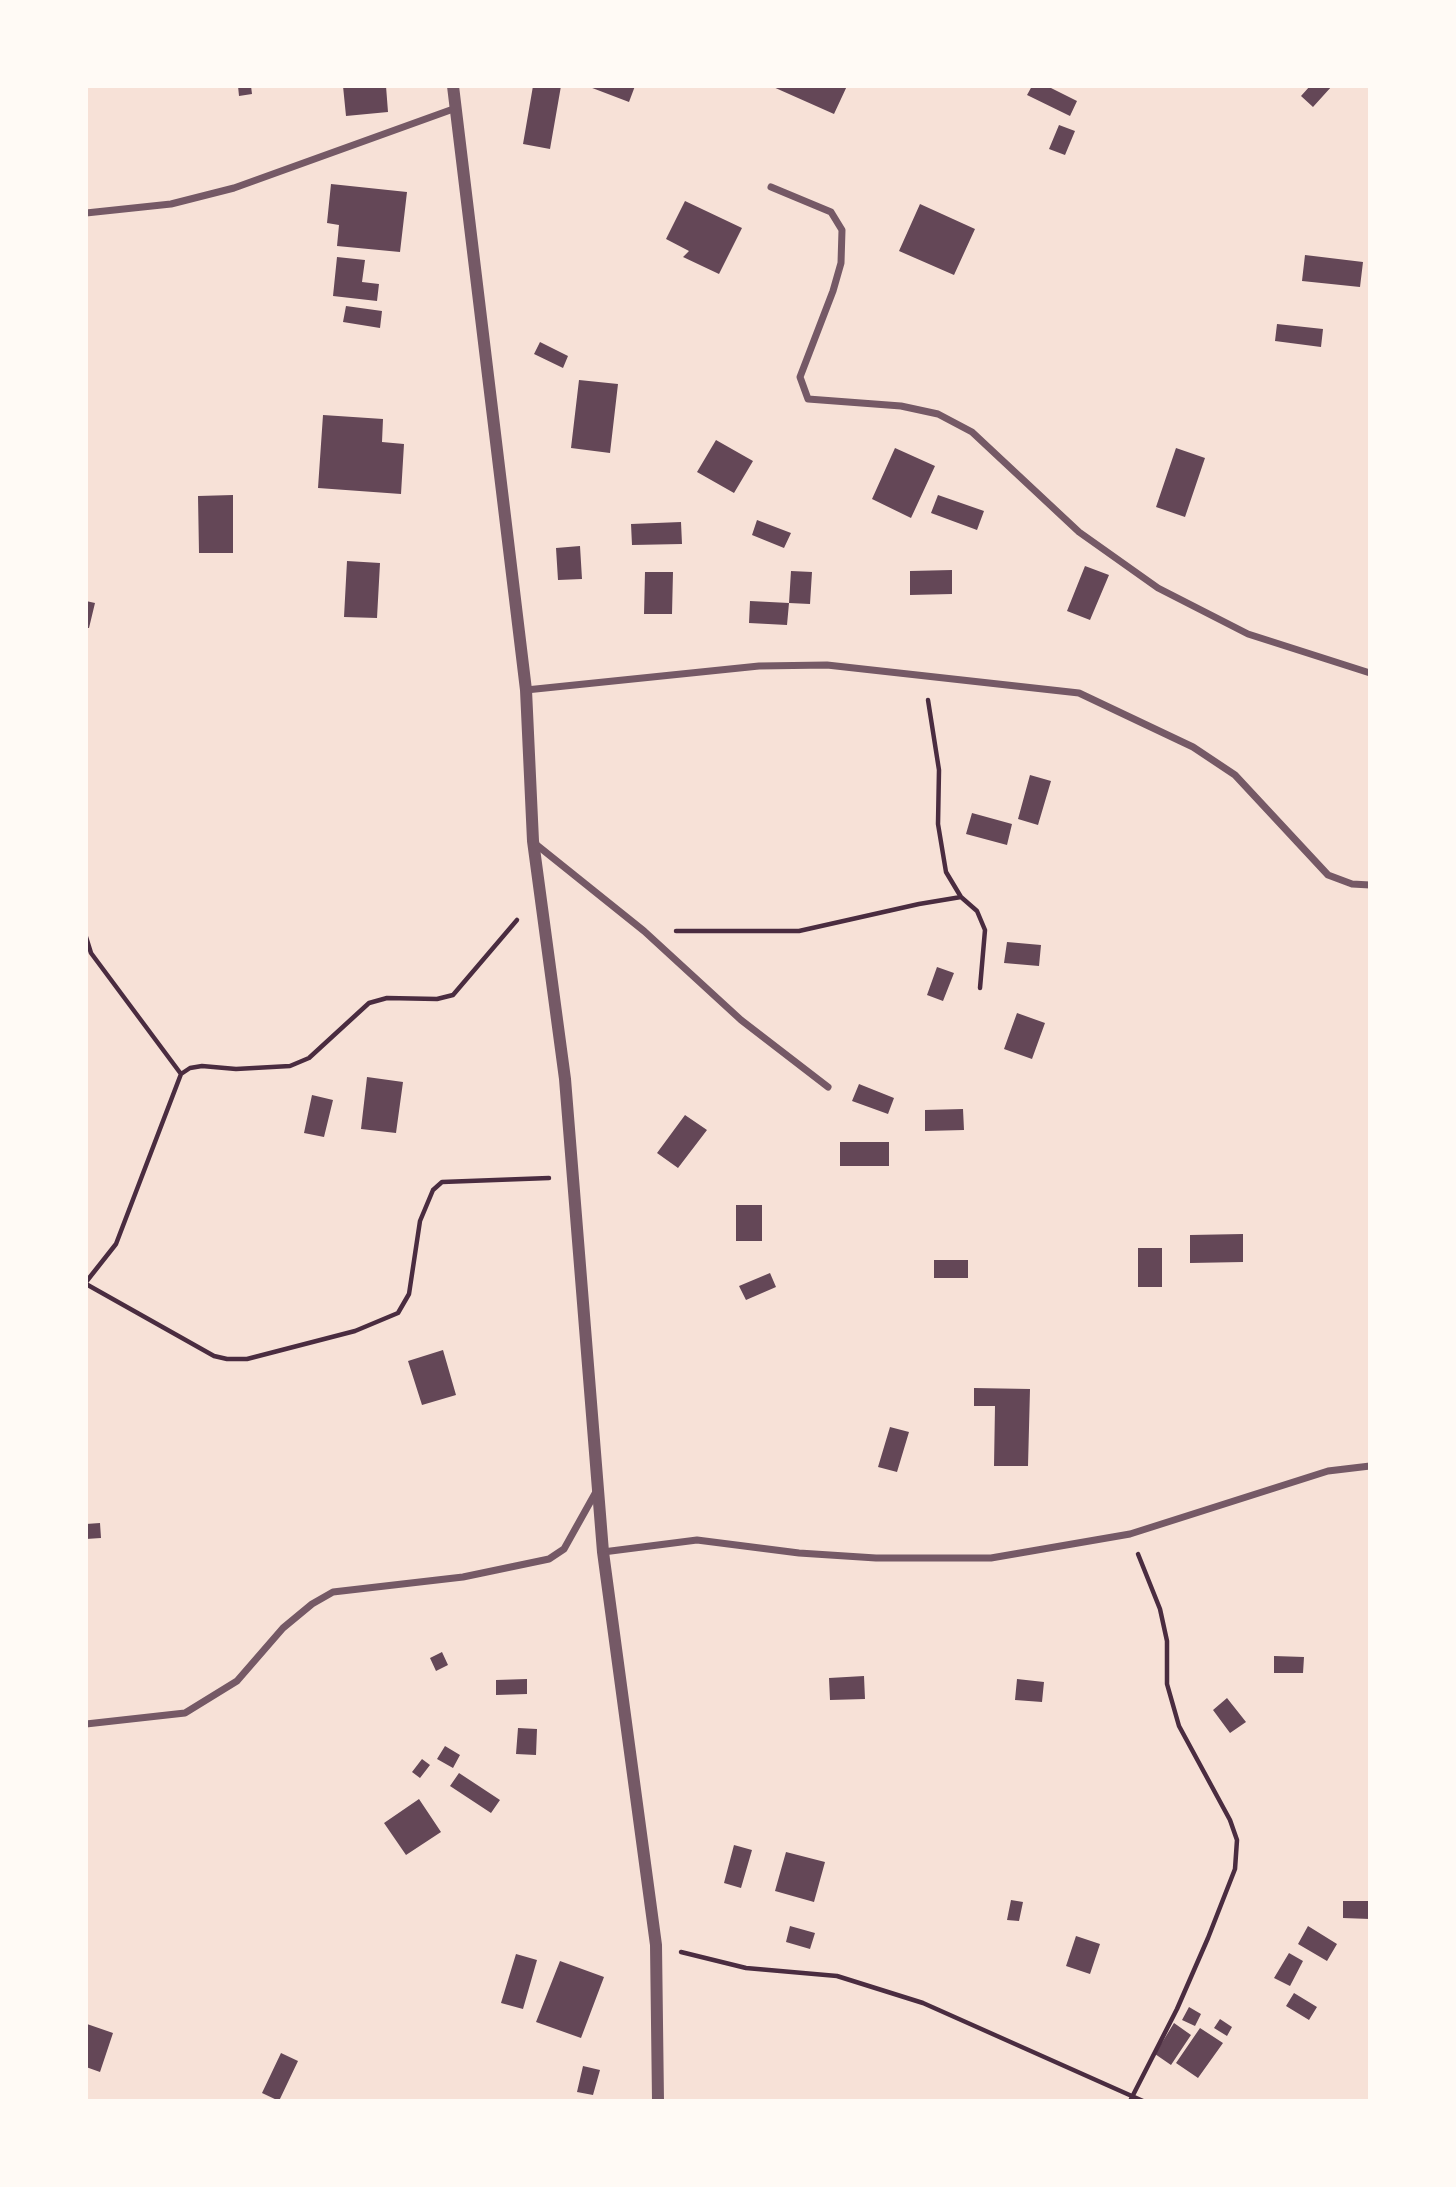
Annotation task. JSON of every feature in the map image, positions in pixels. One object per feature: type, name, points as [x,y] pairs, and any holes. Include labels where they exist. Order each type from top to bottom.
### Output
[{"type":"street","points":[[453,86],[526,690],[533,842],[565,1079],[603,1552],[656,1945],[658,2101]]},
{"type":"street","points":[[86,214],[172,204],[234,188],[456,108]]},
{"type":"street","points":[[771,187],[831,212],[842,230],[841,263],[800,377],[808,399],[901,406],[938,414],[972,432],[1079,533],[1158,588],[1248,634],[1370,673]]},
{"type":"street","points":[[526,690],[759,666],[827,665],[1079,693],[1194,747],[1235,775],[1328,875],[1352,884],[1370,885]]},
{"type":"street","points":[[533,842],[643,931],[741,1020],[828,1087]]},
{"type":"street","points":[[603,1552],[697,1540],[863,1558],[991,1558],[1130,1534],[1328,1471],[1370,1466]]},
{"type":"street","points":[[86,1724],[185,1713],[237,1681],[283,1628],[312,1604],[333,1592],[463,1577],[549,1559],[564,1549],[598,1486]]},
{"type":"path","points":[[899,674],[924,690],[929,703],[939,770],[938,824],[946,872],[961,897],[977,911],[985,930],[980,988]]},
{"type":"path","points":[[541,892],[453,995],[437,999],[387,998],[369,1003],[309,1058],[290,1066],[236,1069],[202,1066],[190,1068],[181,1074],[116,1244],[86,1283],[214,1356],[247,1359],[355,1331],[398,1313],[409,1294],[420,1221],[433,1190],[442,1182],[457,1179],[574,1178]]},
{"type":"path","points":[[643,931],[799,931],[961,897]]},
{"type":"path","points":[[86,937],[91,953],[181,1074]]},
{"type":"path","points":[[1130,1534],[1160,1609],[1167,1641],[1167,1684],[1179,1726],[1230,1820],[1237,1840],[1235,1869],[1208,1938],[1177,2009],[1130,2101]]},
{"type":"path","points":[[656,1945],[746,1968],[837,1976],[923,2003],[1143,2101]]},
{"type":"building","points":[[238,86],[251,86],[252,94],[239,96]]},
{"type":"building","points":[[343,86],[386,86],[388,112],[346,116]]},
{"type":"building","points":[[533,86],[561,86],[550,149],[523,144]]},
{"type":"building","points":[[587,86],[635,86],[629,102]]},
{"type":"building","points":[[771,86],[847,86],[834,114]]},
{"type":"building","points":[[1032,86],[1047,86],[1077,101],[1070,116],[1027,95]]},
{"type":"building","points":[[1310,86],[1332,86],[1313,107],[1301,96]]},
{"type":"building","points":[[1059,125],[1075,131],[1065,155],[1049,149]]},
{"type":"building","points":[[331,184],[407,192],[400,252],[337,246],[339,225],[327,223]]},
{"type":"building","points":[[685,201],[742,228],[719,274],[683,257],[689,251],[666,239]]},
{"type":"building","points":[[920,204],[975,229],[954,275],[899,251]]},
{"type":"building","points":[[1305,255],[1363,262],[1360,287],[1302,281]]},
{"type":"building","points":[[337,257],[365,260],[362,282],[379,284],[377,301],[333,296]]},
{"type":"building","points":[[346,306],[382,311],[380,328],[343,322]]},
{"type":"building","points":[[1277,324],[1323,329],[1321,347],[1275,341]]},
{"type":"building","points":[[540,342],[568,356],[563,368],[534,354]]},
{"type":"building","points":[[579,380],[618,384],[610,453],[571,448]]},
{"type":"building","points":[[323,415],[383,419],[382,442],[404,444],[401,494],[318,488]]},
{"type":"building","points":[[716,440],[753,461],[734,493],[697,472]]},
{"type":"building","points":[[895,448],[935,466],[911,518],[872,499]]},
{"type":"building","points":[[1176,448],[1205,458],[1185,517],[1156,507]]},
{"type":"building","points":[[233,495],[233,553],[199,553],[198,496]]},
{"type":"building","points":[[938,495],[984,511],[977,530],[931,513]]},
{"type":"building","points":[[757,520],[791,533],[784,548],[752,535]]},
{"type":"building","points":[[681,522],[682,544],[632,545],[631,524]]},
{"type":"building","points":[[580,546],[582,579],[558,580],[556,548]]},
{"type":"building","points":[[347,561],[380,563],[377,618],[344,617]]},
{"type":"building","points":[[1085,566],[1109,575],[1090,620],[1067,611]]},
{"type":"building","points":[[952,570],[952,594],[910,595],[910,571]]},
{"type":"building","points":[[791,571],[812,572],[810,604],[789,603]]},
{"type":"building","points":[[645,572],[673,572],[672,614],[644,614]]},
{"type":"building","points":[[86,601],[95,603],[89,628],[86,628]]},
{"type":"building","points":[[750,601],[789,603],[787,625],[749,623]]},
{"type":"building","points":[[1030,775],[1051,781],[1038,825],[1018,819]]},
{"type":"building","points":[[972,813],[1012,824],[1007,845],[966,834]]},
{"type":"building","points":[[1007,942],[1041,945],[1039,966],[1004,963]]},
{"type":"building","points":[[937,967],[954,973],[943,1001],[927,995]]},
{"type":"building","points":[[1017,1013],[1045,1023],[1032,1059],[1004,1049]]},
{"type":"building","points":[[367,1077],[403,1082],[396,1133],[361,1129]]},
{"type":"building","points":[[859,1084],[894,1098],[888,1114],[852,1101]]},
{"type":"building","points":[[312,1095],[333,1100],[324,1137],[304,1133]]},
{"type":"building","points":[[963,1109],[964,1130],[925,1131],[925,1110]]},
{"type":"building","points":[[685,1115],[707,1130],[678,1168],[657,1153]]},
{"type":"building","points":[[840,1142],[889,1142],[889,1166],[840,1166]]},
{"type":"building","points":[[736,1205],[762,1205],[762,1241],[736,1241]]},
{"type":"building","points":[[1243,1234],[1243,1262],[1190,1263],[1190,1235]]},
{"type":"building","points":[[1138,1248],[1162,1248],[1162,1287],[1138,1287]]},
{"type":"building","points":[[934,1260],[968,1260],[968,1278],[934,1278]]},
{"type":"building","points":[[770,1273],[776,1287],[746,1300],[739,1286]]},
{"type":"building","points":[[443,1350],[456,1395],[422,1405],[408,1361]]},
{"type":"building","points":[[974,1388],[1030,1389],[1028,1466],[994,1466],[995,1406],[974,1406]]},
{"type":"building","points":[[890,1427],[909,1432],[897,1472],[878,1467]]},
{"type":"building","points":[[100,1523],[101,1538],[86,1539],[86,1524]]},
{"type":"building","points":[[442,1652],[448,1665],[436,1671],[430,1658]]},
{"type":"building","points":[[1274,1656],[1304,1657],[1303,1673],[1274,1673]]},
{"type":"building","points":[[864,1676],[865,1699],[830,1700],[829,1678]]},
{"type":"building","points":[[527,1679],[527,1694],[496,1695],[496,1680]]},
{"type":"building","points":[[1017,1679],[1044,1682],[1042,1702],[1015,1700]]},
{"type":"building","points":[[1227,1698],[1246,1722],[1230,1733],[1213,1710]]},
{"type":"building","points":[[518,1728],[537,1729],[536,1755],[516,1754]]},
{"type":"building","points":[[445,1746],[460,1755],[453,1768],[437,1759]]},
{"type":"building","points":[[422,1759],[430,1765],[420,1778],[412,1772]]},
{"type":"building","points":[[459,1773],[500,1800],[491,1813],[450,1786]]},
{"type":"building","points":[[419,1799],[441,1832],[406,1855],[384,1823]]},
{"type":"building","points":[[734,1845],[752,1850],[741,1888],[724,1883]]},
{"type":"building","points":[[786,1852],[825,1862],[814,1902],[775,1891]]},
{"type":"building","points":[[1011,1900],[1023,1902],[1019,1921],[1007,1920]]},
{"type":"building","points":[[1343,1901],[1370,1901],[1370,1919],[1343,1918]]},
{"type":"building","points":[[790,1926],[815,1933],[810,1949],[786,1942]]},
{"type":"building","points":[[1308,1926],[1337,1944],[1327,1961],[1298,1944]]},
{"type":"building","points":[[1076,1936],[1100,1944],[1090,1974],[1066,1966]]},
{"type":"building","points":[[1289,1953],[1303,1961],[1290,1986],[1274,1978]]},
{"type":"building","points":[[516,1954],[537,1960],[523,2009],[501,2003]]},
{"type":"building","points":[[560,1961],[604,1977],[581,2038],[536,2022]]},
{"type":"building","points":[[1294,1993],[1317,2007],[1309,2020],[1286,2006]]},
{"type":"building","points":[[1189,2007],[1201,2014],[1195,2026],[1182,2020]]},
{"type":"building","points":[[1220,2019],[1232,2027],[1227,2036],[1214,2028]]},
{"type":"building","points":[[1174,2023],[1191,2035],[1171,2065],[1155,2054]]},
{"type":"building","points":[[87,2024],[113,2033],[100,2072],[86,2067]]},
{"type":"building","points":[[1200,2028],[1223,2043],[1198,2078],[1176,2063]]},
{"type":"building","points":[[281,2053],[298,2061],[279,2101],[262,2093]]},
{"type":"building","points":[[583,2066],[600,2070],[593,2095],[577,2092]]}]
